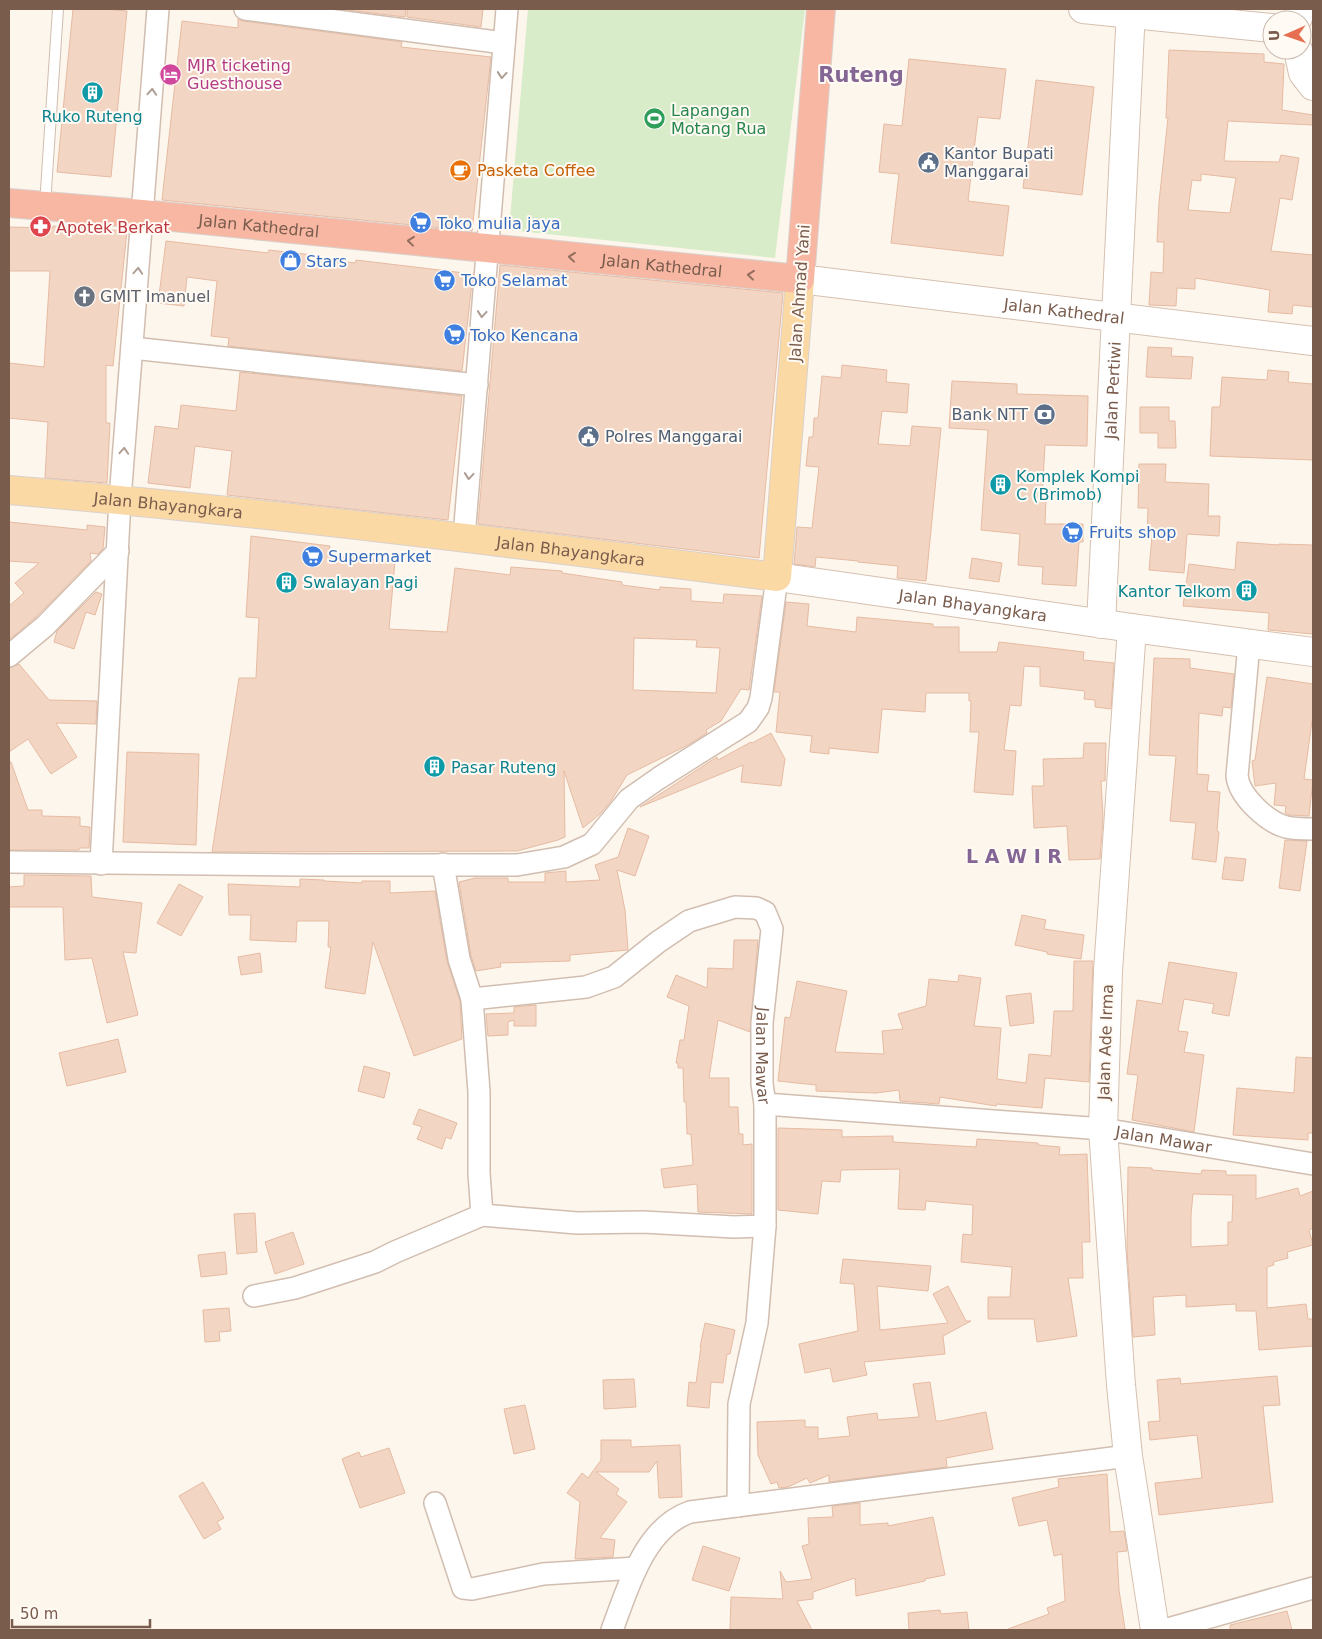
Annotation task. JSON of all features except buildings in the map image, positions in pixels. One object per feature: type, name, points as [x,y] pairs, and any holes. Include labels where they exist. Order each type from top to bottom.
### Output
[{"type":"highway","name":"Jalan Ahmad Yani","points":[[800,280],[820,9]]},
{"type":"highway","name":"Jalan Kathedral","points":[[9,203],[142,214],[800,280]]},
{"type":"main road","name":"Jalan Ahmad Yani","points":[[777,577],[800,280]]},
{"type":"main road","name":"Jalan Bhayangkara","points":[[9,490],[120,499],[464,537],[777,577]]},
{"type":"street","points":[[101,864],[120,499],[158,9]]},
{"type":"street","points":[[245,9],[504,43]]},
{"type":"street","points":[[464,537],[507,9]]},
{"type":"street","points":[[1083,9],[1131,11],[1262,27]]},
{"type":"street","name":"Jalan Pertiwi","points":[[1101,624],[1131,11]]},
{"type":"street","points":[[1300,60],[1303,73],[1313,86]]},
{"type":"street","name":"Jalan Kathedral","points":[[800,280],[1313,341]]},
{"type":"street","points":[[132,348],[477,385]]},
{"type":"street","points":[[9,656],[45,626],[118,552]]},
{"type":"street","points":[[9,862],[518,865],[564,857],[592,844],[629,799],[748,722],[758,708],[761,698],[777,577]]},
{"type":"street","name":"Jalan Bhayangkara","points":[[777,577],[1101,624],[1313,652]]},
{"type":"street","name":"Jalan Ade Irma","points":[[1132,628],[1108,971],[1103,1129],[1121,1385],[1128,1456],[1155,1630]]},
{"type":"street","points":[[1249,644],[1237,776],[1238,783],[1252,805],[1282,825],[1292,828],[1313,829]]},
{"type":"street","points":[[443,864],[459,959],[472,1000],[479,1092],[479,1173],[482,1215]]},
{"type":"street","name":"Jalan Mawar","points":[[472,1000],[586,987],[614,977],[658,942],[689,921],[735,907],[760,909],[766,912],[772,929],[762,1023],[762,1084],[765,1104],[1103,1129],[1313,1164]]},
{"type":"street","points":[[738,1506],[739,1404],[757,1323],[765,1226],[765,1104]]},
{"type":"street","points":[[254,1296],[295,1288],[375,1262],[482,1215],[577,1222],[643,1222],[734,1227],[765,1226]]},
{"type":"street","points":[[612,1630],[636,1568],[655,1538],[669,1522],[678,1516],[690,1512],[1128,1456]]},
{"type":"street","points":[[435,1503],[463,1588],[472,1589],[542,1574],[636,1568]]},
{"type":"street","points":[[1164,1630],[1313,1588]]},
{"type":"lane","points":[[45,206],[58,9]]},
{"type":"green space","name":"Lapangan Motang Rua","points":[[528,9],[805,9],[775,258],[509,230]]},
{"type":"place","name":"MJR ticketing Guesthouse","points":[[171,74]]},
{"type":"place","name":"Ruko Ruteng","points":[[92,92]]},
{"type":"place","name":"Lapangan Motang Rua","points":[[655,119]]},
{"type":"place","name":"Kantor Bupati Manggarai","points":[[928,162]]},
{"type":"place","name":"Pasketa Coffee","points":[[461,170]]},
{"type":"place","name":"Toko mulia jaya","points":[[421,223]]},
{"type":"place","name":"Apotek Berkat","points":[[40,227]]},
{"type":"place","name":"Stars","points":[[290,261]]},
{"type":"place","name":"Toko Selamat","points":[[445,280]]},
{"type":"place","name":"GMIT Imanuel","points":[[84,296]]},
{"type":"place","name":"Toko Kencana","points":[[454,335]]},
{"type":"place","name":"Bank NTT","points":[[1044,414]]},
{"type":"place","name":"Polres Manggarai","points":[[589,436]]},
{"type":"place","name":"Komplek Kompi C (Brimob)","points":[[1000,485]]},
{"type":"place","name":"Fruits shop","points":[[1073,532]]},
{"type":"place","name":"Supermarket","points":[[312,556]]},
{"type":"place","name":"Swalayan Pagi","points":[[287,582]]},
{"type":"place","name":"Kantor Telkom","points":[[1247,591]]},
{"type":"place","name":"Pasar Ruteng","points":[[435,767]]},
{"type":"district","name":"Ruteng","points":[[861,75]]},
{"type":"district","name":"L A W I R","points":[[1014,856]]}]
